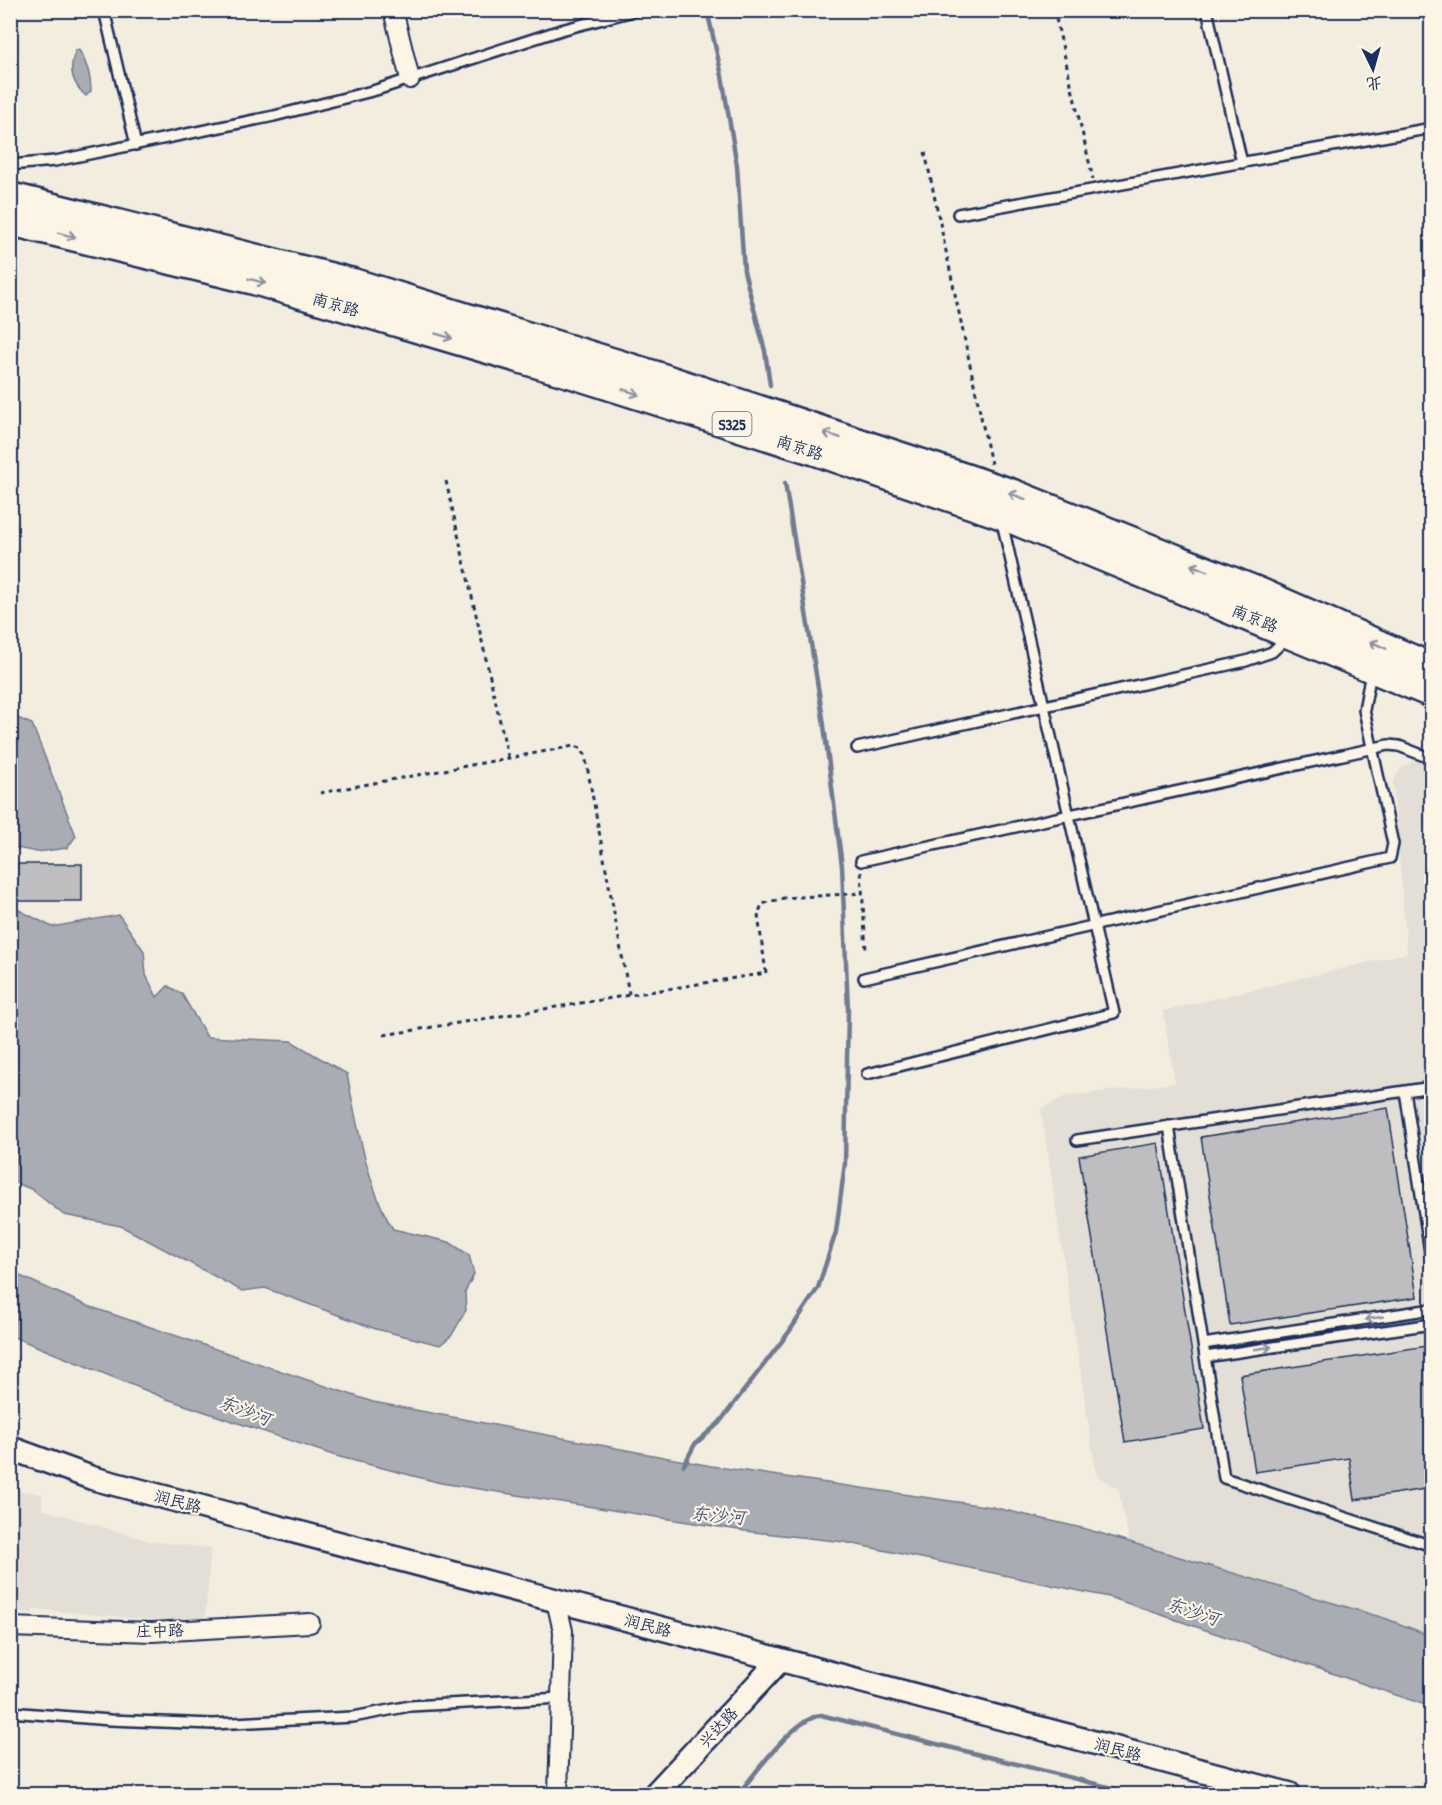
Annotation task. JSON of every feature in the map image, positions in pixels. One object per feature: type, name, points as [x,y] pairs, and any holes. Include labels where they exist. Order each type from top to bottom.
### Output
[{"type":"main road","name":"南京路","points":[[10,197],[353,283],[652,375],[998,502],[1261,593],[1431,668]]},
{"type":"main road","name":"南京路","points":[[10,221],[254,280],[562,370],[816,451],[998,502],[1431,693]]},
{"type":"street","points":[[393,10],[410,79]]},
{"type":"street","name":"润民路","points":[[10,1448],[92,1478],[1288,1794]]},
{"type":"street","points":[[556,1601],[563,1632],[558,1794]]},
{"type":"street","name":"庄中路","points":[[10,1627],[152,1632],[310,1623]]},
{"type":"street","name":"兴达路","points":[[655,1794],[780,1660]]},
{"type":"lane","points":[[104,10],[136,145]]},
{"type":"lane","points":[[10,165],[55,161],[274,116],[410,79],[561,30],[637,10]]},
{"type":"lane","points":[[1207,10],[1242,162]]},
{"type":"lane","points":[[958,214],[1431,128]]},
{"type":"lane","points":[[867,1074],[1114,1012],[998,502]]},
{"type":"lane","points":[[857,748],[1246,661],[1272,652],[1291,633]]},
{"type":"lane","points":[[864,978],[1390,858],[1393,844],[1364,710],[1372,667]]},
{"type":"lane","points":[[861,861],[1388,745],[1399,746],[1431,759]]},
{"type":"lane","points":[[1077,1140],[1431,1087]]},
{"type":"lane","points":[[1405,1091],[1431,1265]]},
{"type":"lane","points":[[1168,1126],[1224,1478],[1431,1546]]},
{"type":"lane","points":[[1203,1344],[1431,1309]]},
{"type":"lane","points":[[1205,1357],[1431,1324]]},
{"type":"lane","points":[[10,1712],[110,1720],[213,1724],[353,1717],[410,1706],[561,1698]]},
{"type":"path","points":[[1054,10],[1096,189]]},
{"type":"path","points":[[926,152],[998,502]]},
{"type":"path","points":[[446,481],[508,757]]},
{"type":"path","points":[[320,793],[508,757],[574,746],[581,748],[585,755],[629,994]]},
{"type":"path","points":[[861,861],[866,951]]},
{"type":"path","points":[[384,1035],[629,994],[766,974],[758,915],[762,904],[784,898],[863,893]]},
{"type":"shaded area","points":[[1415,760],[1431,768],[1431,1654],[1131,1550],[1118,1489],[1096,1475],[1041,1109],[1066,1096],[1175,1083],[1163,1011],[1407,953],[1393,782],[1401,768]]},
{"type":"shaded area","points":[[10,1489],[42,1494],[42,1509],[150,1541],[211,1548],[205,1621],[144,1619],[33,1609],[33,1613],[11,1612]]},
{"type":"water","points":[[76,50],[79,50],[82,55],[89,75],[91,91],[86,96],[77,86],[72,75],[72,63]]},
{"type":"water","points":[[15,717],[32,724],[76,836],[67,848],[37,852],[11,847],[10,718]]},
{"type":"water","points":[[11,906],[52,927],[119,915],[144,951],[146,975],[157,997],[168,986],[182,994],[207,1037],[291,1041],[347,1074],[370,1175],[384,1213],[393,1229],[449,1242],[469,1255],[474,1274],[465,1292],[466,1310],[452,1335],[440,1345],[376,1329],[265,1288],[242,1291],[121,1226],[64,1215],[31,1189],[11,1181]]},
{"type":"water","name":"东沙河","points":[[11,1272],[88,1306],[373,1402],[711,1466],[992,1507],[1086,1529],[1387,1619],[1431,1636],[1431,1707],[1109,1597],[844,1542],[745,1531],[441,1483],[336,1456],[167,1399],[11,1336]]},
{"type":"building","points":[[10,864],[82,864],[82,901],[10,901]]},
{"type":"building","points":[[1388,1108],[1417,1297],[1230,1325],[1201,1137]]},
{"type":"building","points":[[1158,1143],[1204,1429],[1125,1442],[1079,1156]]},
{"type":"building","points":[[1426,1346],[1431,1380],[1431,1488],[1355,1500],[1349,1458],[1255,1472],[1240,1375]]},
{"type":"waterway","points":[[707,10],[722,76],[737,166],[744,271],[765,351],[770,385]]},
{"type":"waterway","points":[[684,1465],[695,1444],[719,1423],[789,1332],[818,1288],[836,1232],[845,1163],[848,1010],[842,866],[823,718],[785,483]]},
{"type":"waterway","points":[[738,1794],[787,1736],[798,1726],[821,1715],[1136,1794]]}]
